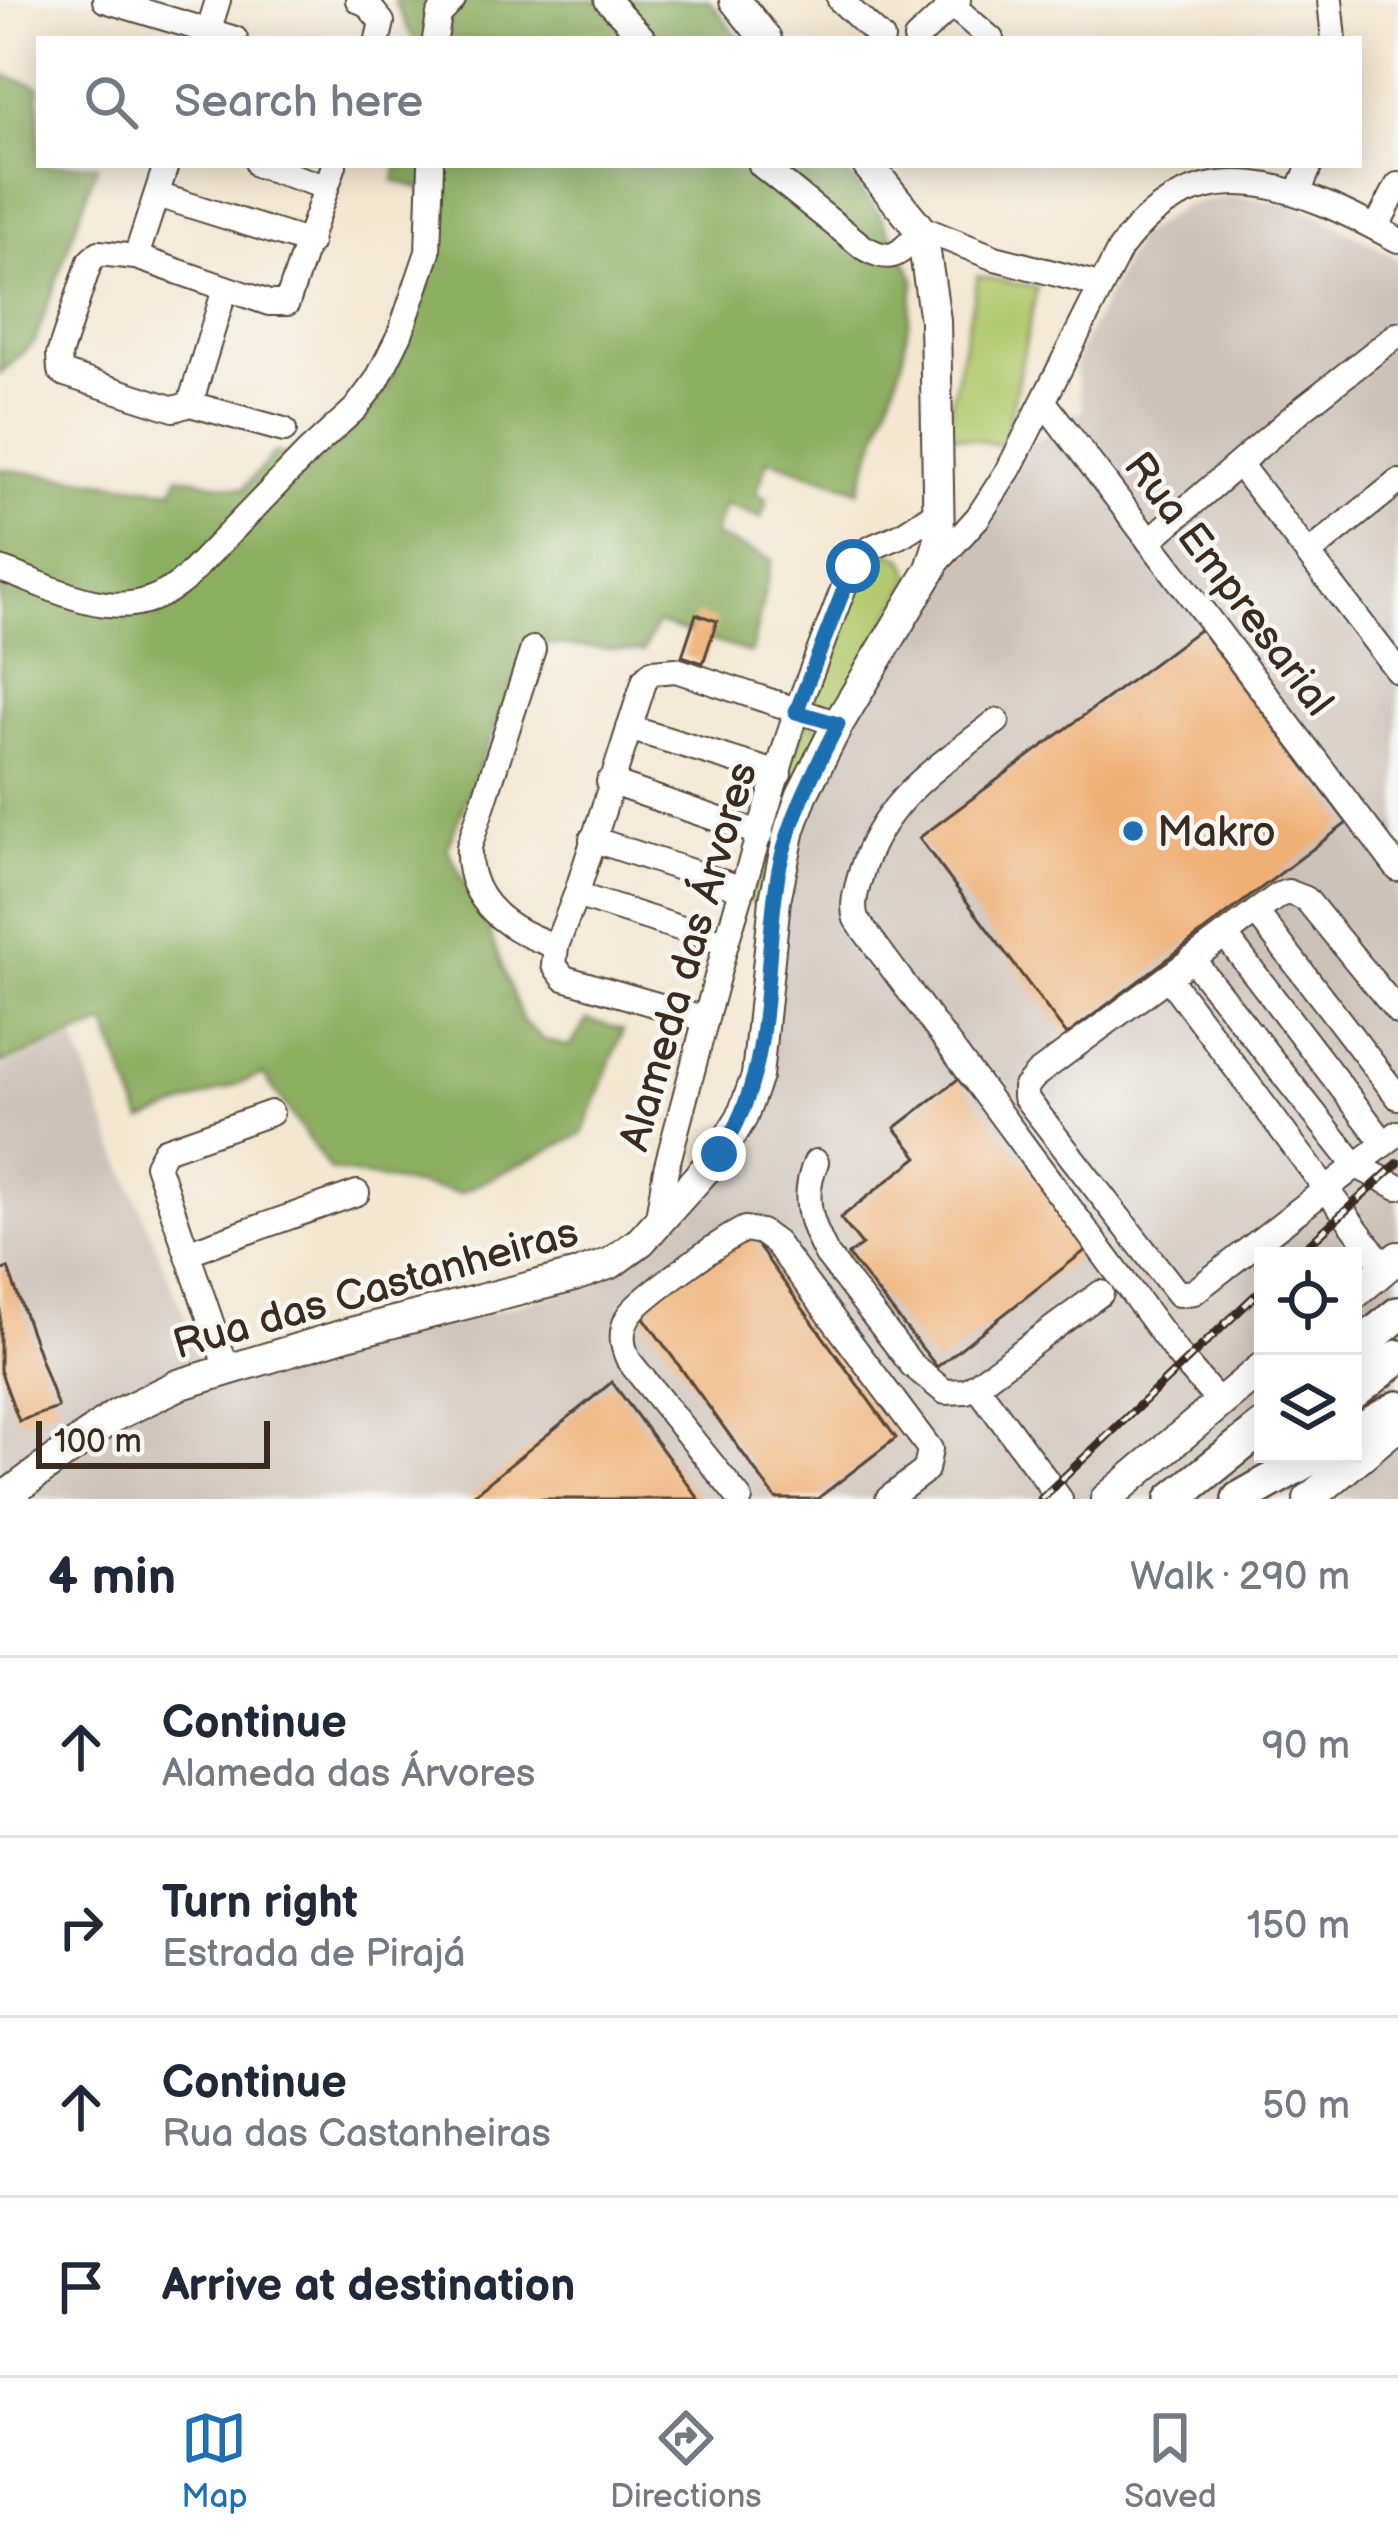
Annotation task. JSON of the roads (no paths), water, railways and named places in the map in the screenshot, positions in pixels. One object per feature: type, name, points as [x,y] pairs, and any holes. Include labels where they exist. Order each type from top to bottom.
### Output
[{"type":"highway","points":[[1362,1345],[1398,1315]]},
{"type":"highway","points":[[1362,1386],[1398,1357]]},
{"type":"highway","points":[[1375,1441],[1398,1408]]},
{"type":"highway","points":[[1173,1499],[1254,1434]]},
{"type":"highway","points":[[1224,1499],[1267,1463]]},
{"type":"highway","points":[[1240,1499],[1302,1463]]},
{"type":"main road","points":[[735,0],[764,36]]},
{"type":"main road","points":[[870,168],[919,230],[935,320],[939,543],[926,576]]},
{"type":"main road","name":"Rua das Castanheiras","points":[[2,1499],[116,1415],[178,1385],[601,1268],[625,1254],[657,1223],[732,1136],[751,1096],[780,867],[802,795],[838,724],[926,576]]},
{"type":"main road","points":[[1362,1287],[1392,1262]]},
{"type":"main road","points":[[1106,1499],[1254,1374]]},
{"type":"main road","points":[[1309,1499],[1398,1425]]},
{"type":"street","points":[[105,0],[207,35],[218,0]]},
{"type":"street","points":[[358,0],[382,22],[379,36]]},
{"type":"street","points":[[436,36],[439,15],[453,0]]},
{"type":"street","points":[[608,0],[641,36]]},
{"type":"street","points":[[840,0],[879,36]]},
{"type":"street","points":[[1330,0],[1334,36]]},
{"type":"street","points":[[919,36],[955,3],[988,36]]},
{"type":"street","points":[[136,257],[165,168]]},
{"type":"street","points":[[278,168],[330,176],[287,303],[269,303],[136,257],[99,253],[59,355],[60,370],[174,409],[190,404],[284,430]]},
{"type":"street","points":[[0,568],[98,604],[121,607],[164,597],[185,579],[355,409],[377,380],[400,334],[428,252],[431,168]]},
{"type":"street","points":[[765,168],[881,257],[899,255],[919,230],[995,258],[1100,285]]},
{"type":"street","points":[[1299,191],[1309,168]]},
{"type":"street","points":[[895,538],[914,552],[926,576],[986,507],[1044,402],[1100,285],[1139,223],[1162,202],[1211,184],[1271,184],[1299,191],[1387,234],[1398,185]]},
{"type":"street","points":[[157,195],[310,243]]},
{"type":"street","points":[[190,404],[225,289]]},
{"type":"street","points":[[1150,541],[1398,334]]},
{"type":"street","name":"Rua Empresarial","points":[[1044,402],[1398,868]]},
{"type":"street","points":[[1239,464],[1398,671]]},
{"type":"street","points":[[1308,554],[1398,482]]},
{"type":"street","name":"Alameda das Árvores","points":[[657,1223],[665,1168],[726,943],[796,712],[853,566],[863,550],[895,538],[940,508]]},
{"type":"street","points":[[532,650],[468,860],[495,915],[520,933],[556,946]]},
{"type":"street","points":[[705,1018],[564,978],[555,970],[556,946],[645,679],[676,670],[838,724]]},
{"type":"street","points":[[997,721],[890,810],[863,867],[852,907],[856,919],[1179,1356],[1220,1402]]},
{"type":"street","points":[[629,728],[779,774]]},
{"type":"street","points":[[609,782],[761,833]]},
{"type":"street","points":[[592,838],[743,889]]},
{"type":"street","points":[[1225,935],[1391,1138],[1194,1292],[1178,1294],[1028,1103],[1025,1088],[1029,1082],[1192,959],[1256,912],[1288,892],[1306,899],[1398,1012]]},
{"type":"street","points":[[576,895],[726,943]]},
{"type":"street","points":[[1256,912],[1398,1097]]},
{"type":"street","points":[[1192,959],[1355,1165],[1398,1187]]},
{"type":"street","points":[[1168,977],[1326,1187],[1392,1262]]},
{"type":"street","points":[[227,1370],[158,1156],[271,1113]]},
{"type":"street","points":[[816,1162],[806,1198],[816,1235],[912,1366],[933,1386],[956,1392],[976,1385],[1101,1293]]},
{"type":"street","points":[[189,1252],[357,1192]]},
{"type":"street","points":[[740,1499],[629,1360],[622,1333],[634,1308],[745,1229],[761,1232],[776,1243],[930,1449],[926,1470],[888,1499]]},
{"type":"street","points":[[976,1385],[1060,1499]]},
{"type":"railway","points":[[1306,1247],[1398,1163]]},
{"type":"railway","points":[[1041,1499],[1254,1297]]},
{"type":"place","name":"Makro","points":[[1133,831]]}]
